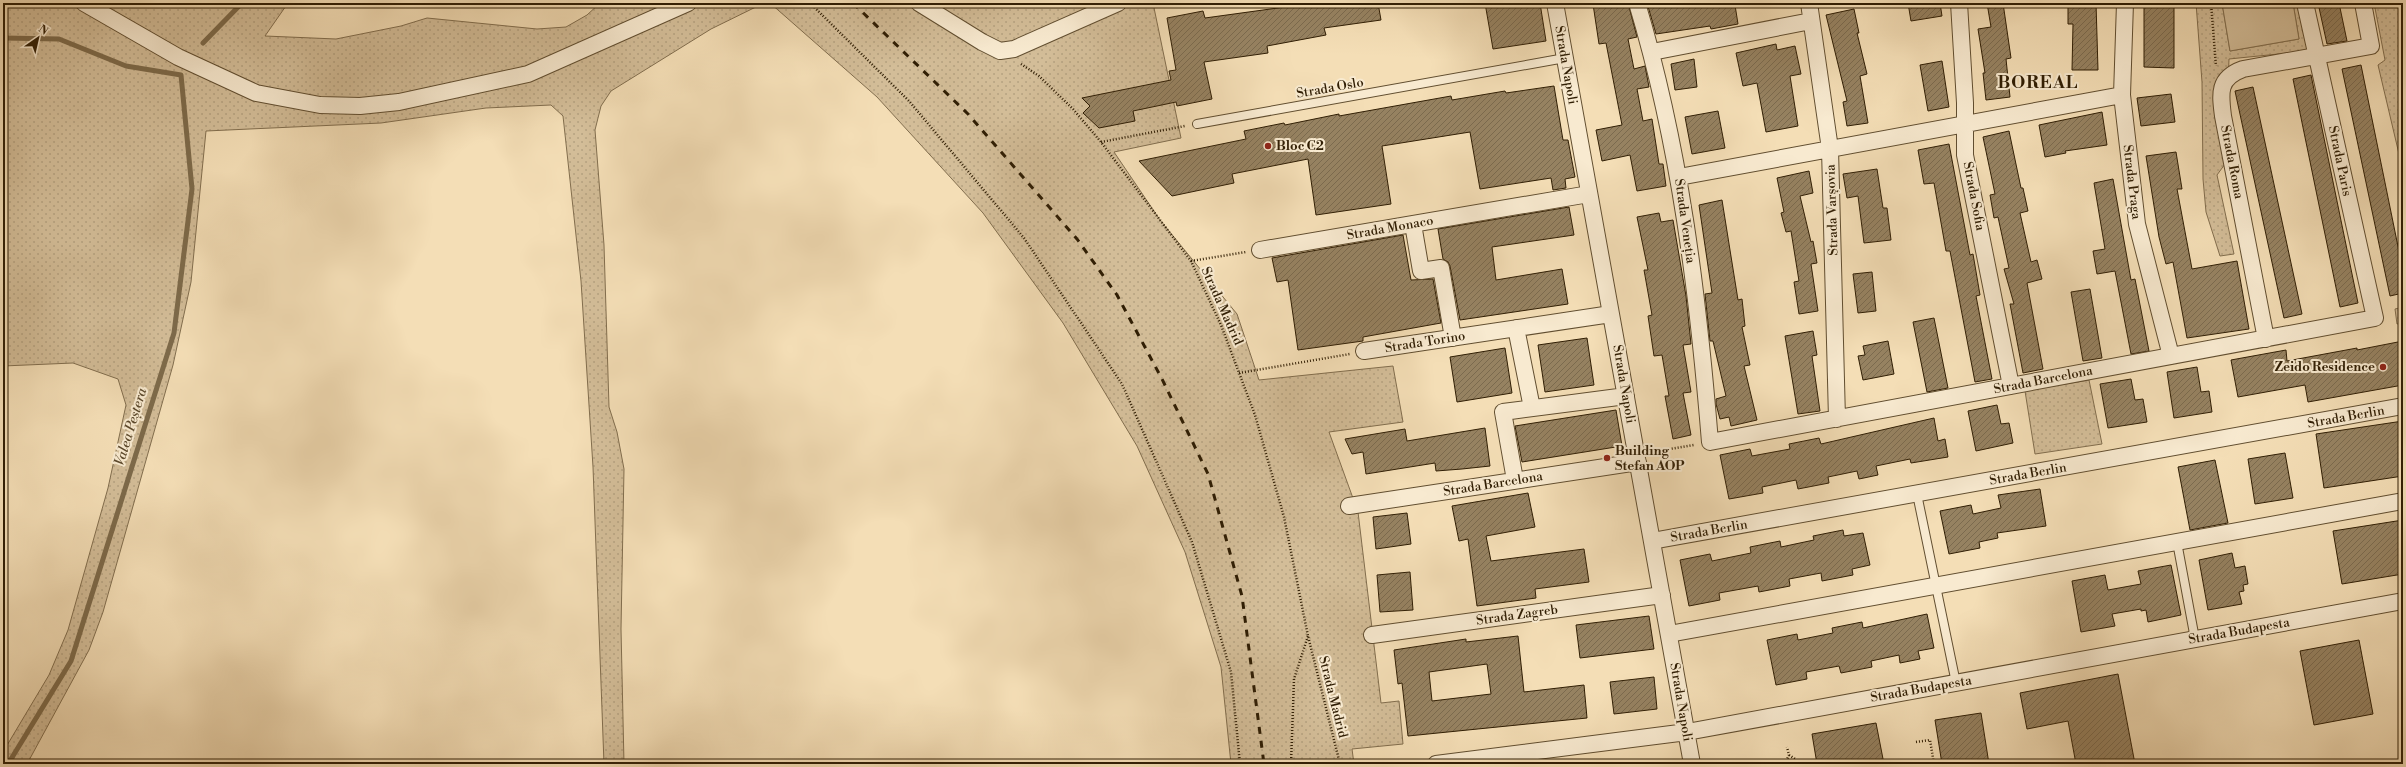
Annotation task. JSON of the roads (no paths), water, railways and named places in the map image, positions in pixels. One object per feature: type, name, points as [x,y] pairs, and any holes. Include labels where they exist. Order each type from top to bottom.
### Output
[{"type":"street","points":[[84,3],[178,57],[256,93],[320,105],[360,106],[399,102],[528,74],[688,3]]},
{"type":"street","points":[[918,3],[982,42],[1000,51],[1014,49],[1118,3]]},
{"type":"street","name":"Strada Napoli","points":[[1555,3],[1692,764]]},
{"type":"street","name":"Strada Veneția","points":[[1637,3],[1652,52],[1679,177],[1702,339],[1710,442]]},
{"type":"street","name":"Strada Varșovia","points":[[1809,3],[1830,150],[1837,419]]},
{"type":"street","name":"Strada Sofia","points":[[1959,3],[1965,124],[1965,155],[2011,386]]},
{"type":"street","name":"Strada Praga","points":[[2125,3],[2122,95],[2137,224],[2171,356]]},
{"type":"street","name":"Strada Paris","points":[[2305,3],[2375,318]]},
{"type":"street","points":[[2317,56],[2371,46],[2363,3]]},
{"type":"street","points":[[1652,52],[1811,21]]},
{"type":"street","name":"Strada Roma","points":[[2266,339],[2223,116],[2221,98],[2223,82],[2232,73],[2243,69],[2317,56]]},
{"type":"street","points":[[1679,177],[2122,95]]},
{"type":"street","name":"Strada Monaco","points":[[1260,250],[1589,194]]},
{"type":"street","points":[[1413,224],[1421,271],[1441,268],[1453,338]]},
{"type":"street","name":"Strada Torino","points":[[1364,351],[1611,314]]},
{"type":"street","name":"Strada Barcelona","points":[[1710,442],[2375,318]]},
{"type":"street","points":[[1516,328],[1532,408]]},
{"type":"street","points":[[1516,480],[1503,412],[1626,396]]},
{"type":"street","name":"Strada Berlin","points":[[1652,541],[2403,406]]},
{"type":"street","name":"Strada Barcelona","points":[[1349,506],[1516,480],[1637,458]]},
{"type":"street","points":[[1669,634],[2403,501]]},
{"type":"street","name":"Strada Zagreb","points":[[1372,635],[1662,596]]},
{"type":"street","name":"Strada Budapesta","points":[[1443,764],[1535,758],[1687,732],[2403,601]]},
{"type":"lane","name":"Strada Oslo","points":[[1197,124],[1565,58]]},
{"type":"lane","points":[[1917,494],[1956,683]]},
{"type":"lane","points":[[2177,542],[2195,639]]},
{"type":"waterway","name":"Valea Peștera","points":[[203,43],[242,3]]},
{"type":"waterway","name":"Valea Peștera","points":[[3,38],[59,39],[126,66],[181,75],[192,189],[174,333],[71,661],[8,764]]},
{"type":"railway","points":[[853,3],[968,114],[1077,239],[1117,295],[1162,379],[1208,474],[1242,596],[1264,764]]},
{"type":"place","name":"Bloc C2","points":[[1268,146]]},
{"type":"place","name":"Zeido Residence","points":[[2383,367]]},
{"type":"place","name":"Building Stefan AOP","points":[[1607,458]]},
{"type":"district","name":"BOREAL","points":[[2038,83]]}]
